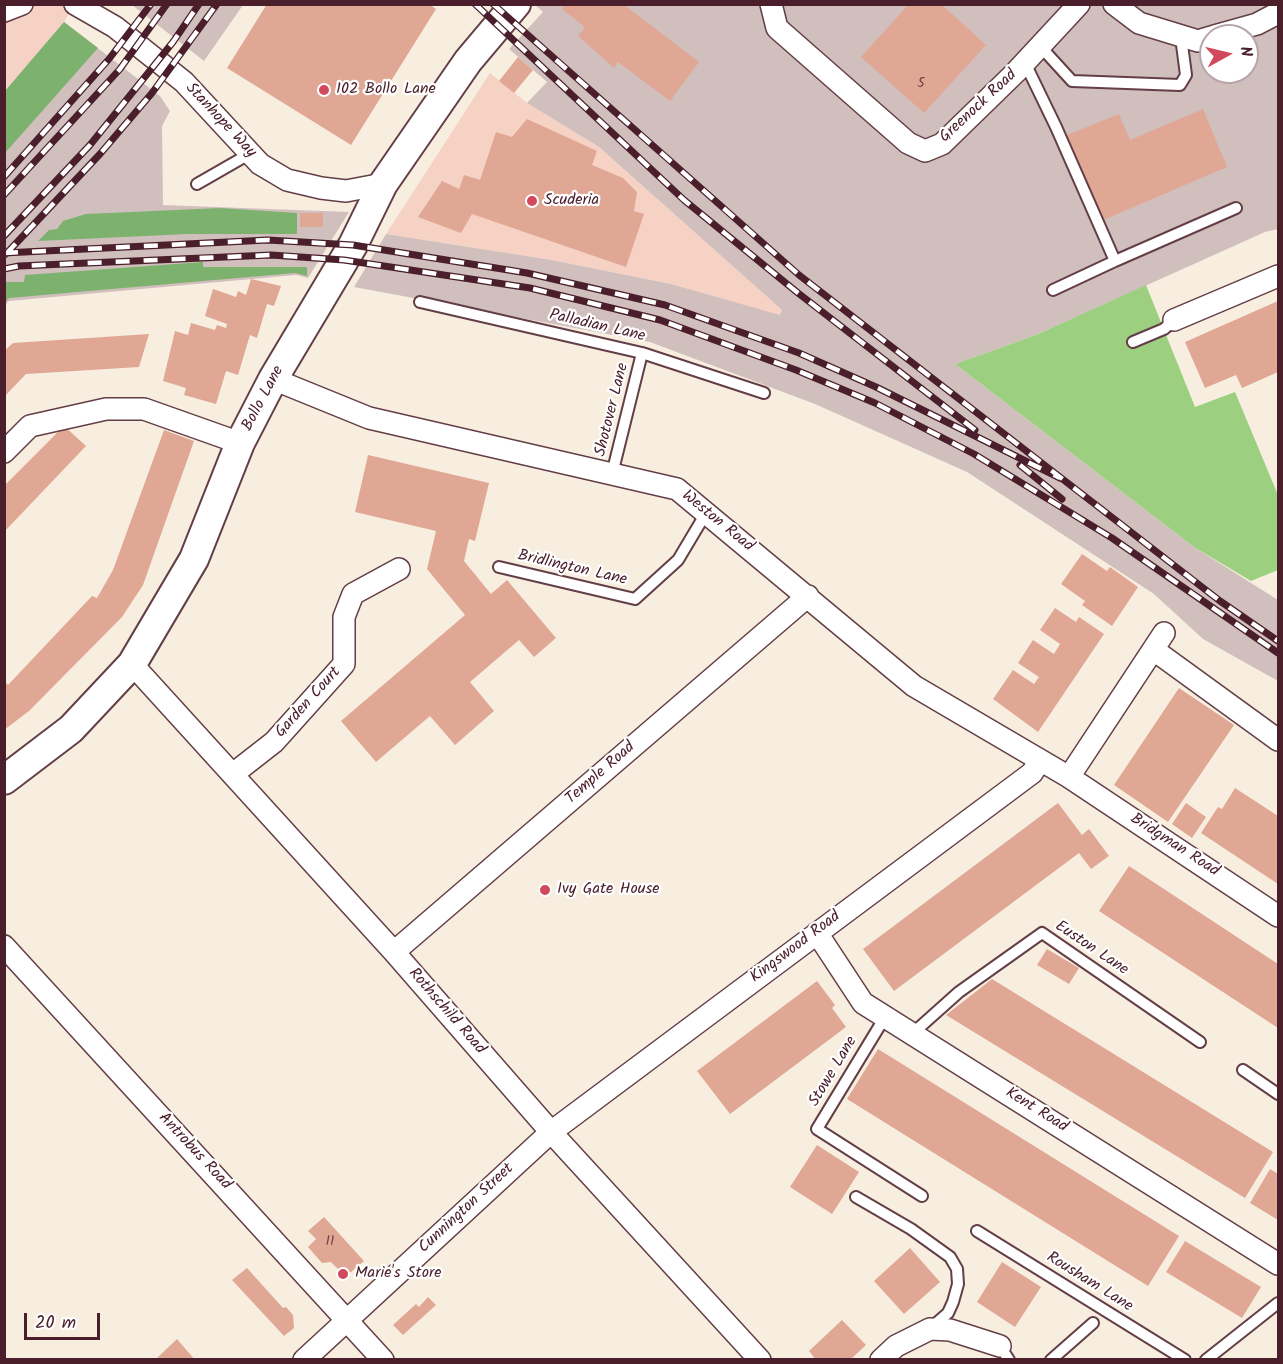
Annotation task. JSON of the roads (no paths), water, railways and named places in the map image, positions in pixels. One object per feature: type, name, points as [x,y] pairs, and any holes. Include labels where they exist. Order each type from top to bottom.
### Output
[{"type":"street","points":[[4,11],[22,4]]},
{"type":"street","name":"Stanhope Way","points":[[75,4],[115,27],[184,82],[260,164],[287,180],[346,191],[383,184]]},
{"type":"street","name":"Bollo Lane","points":[[4,780],[71,729],[132,664],[194,560],[240,443],[273,379],[353,245],[383,184],[468,61],[516,4]]},
{"type":"street","name":"Greenock Road","points":[[771,4],[777,28],[908,143],[926,151],[942,144],[1025,63],[1079,4]]},
{"type":"street","points":[[1114,4],[1139,23],[1199,41]]},
{"type":"street","points":[[1257,24],[1278,13]]},
{"type":"street","points":[[1174,320],[1278,276]]},
{"type":"street","name":"Weston Road","points":[[273,379],[369,417],[677,489],[914,686],[1069,777]]},
{"type":"street","points":[[4,452],[30,426],[106,409],[144,410],[240,443]]},
{"type":"street","name":"Garden Court","points":[[233,774],[274,742],[344,664],[344,617],[353,594],[399,569]]},
{"type":"street","name":"Temple Road","points":[[394,952],[808,596]]},
{"type":"street","points":[[1069,777],[1159,641],[1278,740]]},
{"type":"street","name":"Rothschild Road","points":[[132,664],[394,952],[551,1132],[760,1359]]},
{"type":"street","name":"Kingswood Road","points":[[551,1132],[915,857],[1032,773],[1040,762]]},
{"type":"street","name":"Bridgman Road","points":[[1069,777],[1278,915]]},
{"type":"street","name":"Kent Road","points":[[817,933],[863,1003],[1278,1264]]},
{"type":"street","name":"Antrobus Road","points":[[4,946],[383,1359]]},
{"type":"street","name":"Cunnington Street","points":[[304,1359],[551,1132]]},
{"type":"street","points":[[881,1359],[896,1346],[930,1329],[950,1330],[1005,1353]]},
{"type":"lane","points":[[1040,46],[1072,81],[1180,85],[1186,75],[1181,37]]},
{"type":"lane","points":[[1025,63],[1115,261]]},
{"type":"lane","points":[[196,184],[251,153]]},
{"type":"lane","points":[[1053,290],[1236,208]]},
{"type":"lane","name":"Palladian Lane","points":[[420,302],[642,353],[764,393]]},
{"type":"lane","points":[[1133,342],[1164,329],[1174,320]]},
{"type":"lane","name":"Shotover Lane","points":[[612,474],[642,353]]},
{"type":"lane","name":"Bridlington Lane","points":[[499,567],[635,599],[678,560],[706,513]]},
{"type":"lane","name":"Euston Lane","points":[[912,1034],[959,992],[1042,933],[1200,1042]]},
{"type":"lane","name":"Stowe Lane","points":[[885,1017],[817,1129],[922,1197]]},
{"type":"lane","points":[[1244,1070],[1278,1094]]},
{"type":"lane","points":[[856,1197],[911,1229],[950,1257],[957,1269],[958,1284],[953,1302],[948,1313],[930,1329]]},
{"type":"lane","name":"Rousham Lane","points":[[977,1232],[1185,1359]]},
{"type":"lane","points":[[1206,1359],[1278,1303]]},
{"type":"lane","points":[[1051,1359],[1093,1323]]},
{"type":"railway","points":[[4,177],[109,59],[151,4]]},
{"type":"railway","points":[[4,195],[120,69],[167,4]]},
{"type":"railway","points":[[4,236],[90,145],[173,42],[199,4]]},
{"type":"railway","points":[[6,254],[100,154],[152,93],[217,4]]},
{"type":"railway","points":[[475,4],[684,200],[798,293],[975,430]]},
{"type":"railway","points":[[493,4],[799,275],[1220,601],[1278,641]]},
{"type":"railway","points":[[4,253],[268,240],[353,245],[527,273],[665,305],[799,353],[876,387],[1060,478]]},
{"type":"railway","points":[[4,269],[19,266],[271,255],[344,260],[530,288],[660,320],[796,370],[875,403],[974,454],[1112,538],[1278,653]]},
{"type":"railway","points":[[1020,465],[1062,499]]},
{"type":"place","name":"102 Bollo Lane","points":[[324,90]]},
{"type":"place","name":"Scuderia","points":[[532,201]]},
{"type":"place","name":"Ivy Gate House","points":[[545,890]]},
{"type":"place","name":"Marie's Store","points":[[343,1274]]}]
